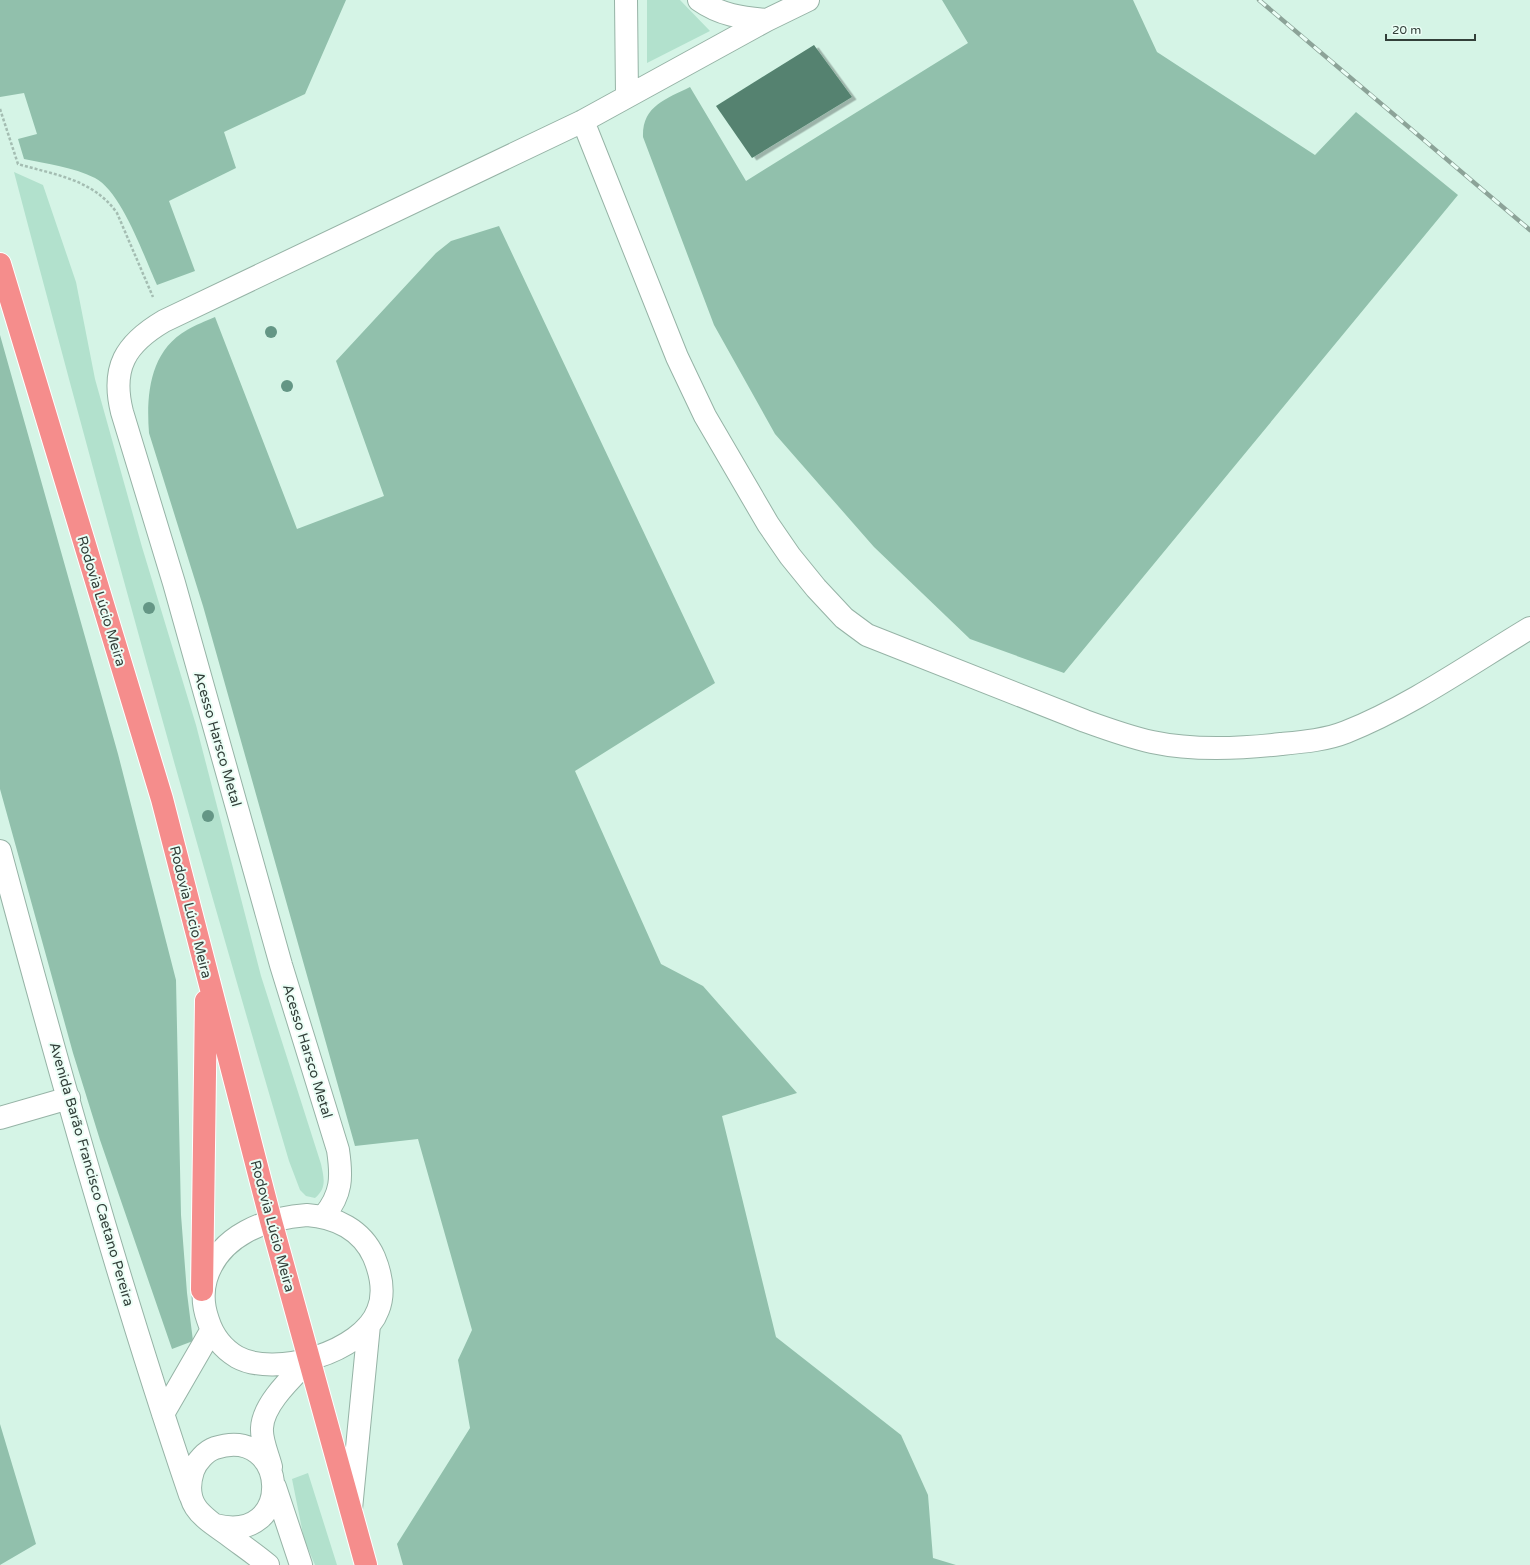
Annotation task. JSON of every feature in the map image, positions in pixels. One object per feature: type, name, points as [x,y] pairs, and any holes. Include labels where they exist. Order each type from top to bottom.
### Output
[{"type":"highway","name":"Rodovia Lúcio Meira","points":[[0,265],[162,799],[271,1221],[366,1565]]},
{"type":"highway","points":[[202,1290],[207,974]]},
{"type":"street","points":[[626,0],[628,95]]},
{"type":"street","points":[[699,0],[718,11],[731,16],[767,20]]},
{"type":"street","name":"Acesso Harsco Metal","points":[[324,1216],[336,1200],[339,1190],[340,1164],[338,1150],[281,965],[174,583],[118,397],[118,375],[128,354],[140,338],[164,321],[583,121],[767,20],[808,0]]},
{"type":"street","points":[[583,121],[677,357],[705,416],[768,524],[790,556],[816,588],[844,618],[867,635],[1085,721],[1120,733],[1150,742],[1177,747],[1217,748],[1304,742],[1344,733],[1378,718],[1410,701],[1530,628]]},
{"type":"street","name":"Avenida Barão Francisco Caetano Pereira","points":[[0,851],[8,909],[69,1098],[163,1414],[190,1495]]},
{"type":"street","points":[[0,1118],[69,1098]]},
{"type":"street","points":[[307,1215],[324,1216],[356,1232],[369,1246],[377,1263],[381,1279],[382,1296],[378,1311],[369,1325],[359,1336],[346,1344],[331,1352],[310,1359],[273,1364],[256,1363],[238,1357],[222,1346],[211,1331],[205,1311],[202,1290],[208,1272],[218,1255],[231,1241],[252,1227],[271,1221],[307,1215]]},
{"type":"street","points":[[350,1510],[369,1325]]},
{"type":"street","points":[[163,1414],[211,1331]]},
{"type":"street","points":[[215,1525],[228,1529],[242,1528],[255,1522],[265,1514],[272,1501],[273,1480],[262,1434],[263,1418],[276,1396],[310,1359]]},
{"type":"street","points":[[268,1565],[215,1525],[203,1518],[195,1507],[190,1495],[190,1481],[194,1468],[202,1457],[213,1449],[226,1445],[241,1445],[254,1451],[265,1460],[301,1565]]},
{"type":"path","points":[[0,109],[18,164],[80,183],[101,194],[110,203],[116,213],[164,321]]},
{"type":"green space","points":[[0,0],[346,0],[305,94],[224,132],[236,168],[169,201],[195,271],[157,285],[131,226],[123,211],[105,185],[95,178],[78,171],[24,159],[18,139],[37,134],[24,93],[0,97]]},
{"type":"green space","points":[[647,0],[680,0],[710,31],[647,63]]},
{"type":"green space","points":[[942,0],[1133,0],[1157,52],[1315,155],[1356,112],[1458,195],[1064,673],[970,639],[874,547],[775,434],[714,325],[643,137],[644,126],[651,111],[664,100],[690,87],[746,181],[968,43]]},
{"type":"green space","points":[[14,172],[43,185],[76,282],[95,379],[142,547],[196,725],[261,976],[321,1164],[324,1182],[323,1187],[315,1198],[306,1196],[300,1190],[289,1161],[217,915],[148,668]]},
{"type":"green space","points":[[499,226],[715,683],[575,771],[661,964],[703,986],[797,1093],[722,1116],[776,1337],[901,1435],[928,1495],[933,1558],[956,1565],[403,1565],[397,1544],[470,1428],[458,1360],[472,1330],[418,1139],[355,1146],[203,606],[149,433],[148,403],[153,375],[165,349],[187,330],[215,317],[297,529],[384,496],[336,361],[436,253],[451,241]]},
{"type":"green space","points":[[0,335],[118,754],[176,980],[181,1215],[187,1293],[193,1341],[172,1349],[100,1140],[73,1053],[0,789]]},
{"type":"green space","points":[[0,1424],[36,1544],[0,1565]]},
{"type":"green space","points":[[308,1473],[337,1565],[315,1565],[304,1539],[292,1479]]},
{"type":"building","points":[[814,45],[852,97],[752,158],[716,106]]},
{"type":"railway","points":[[1259,0],[1530,230]]}]
